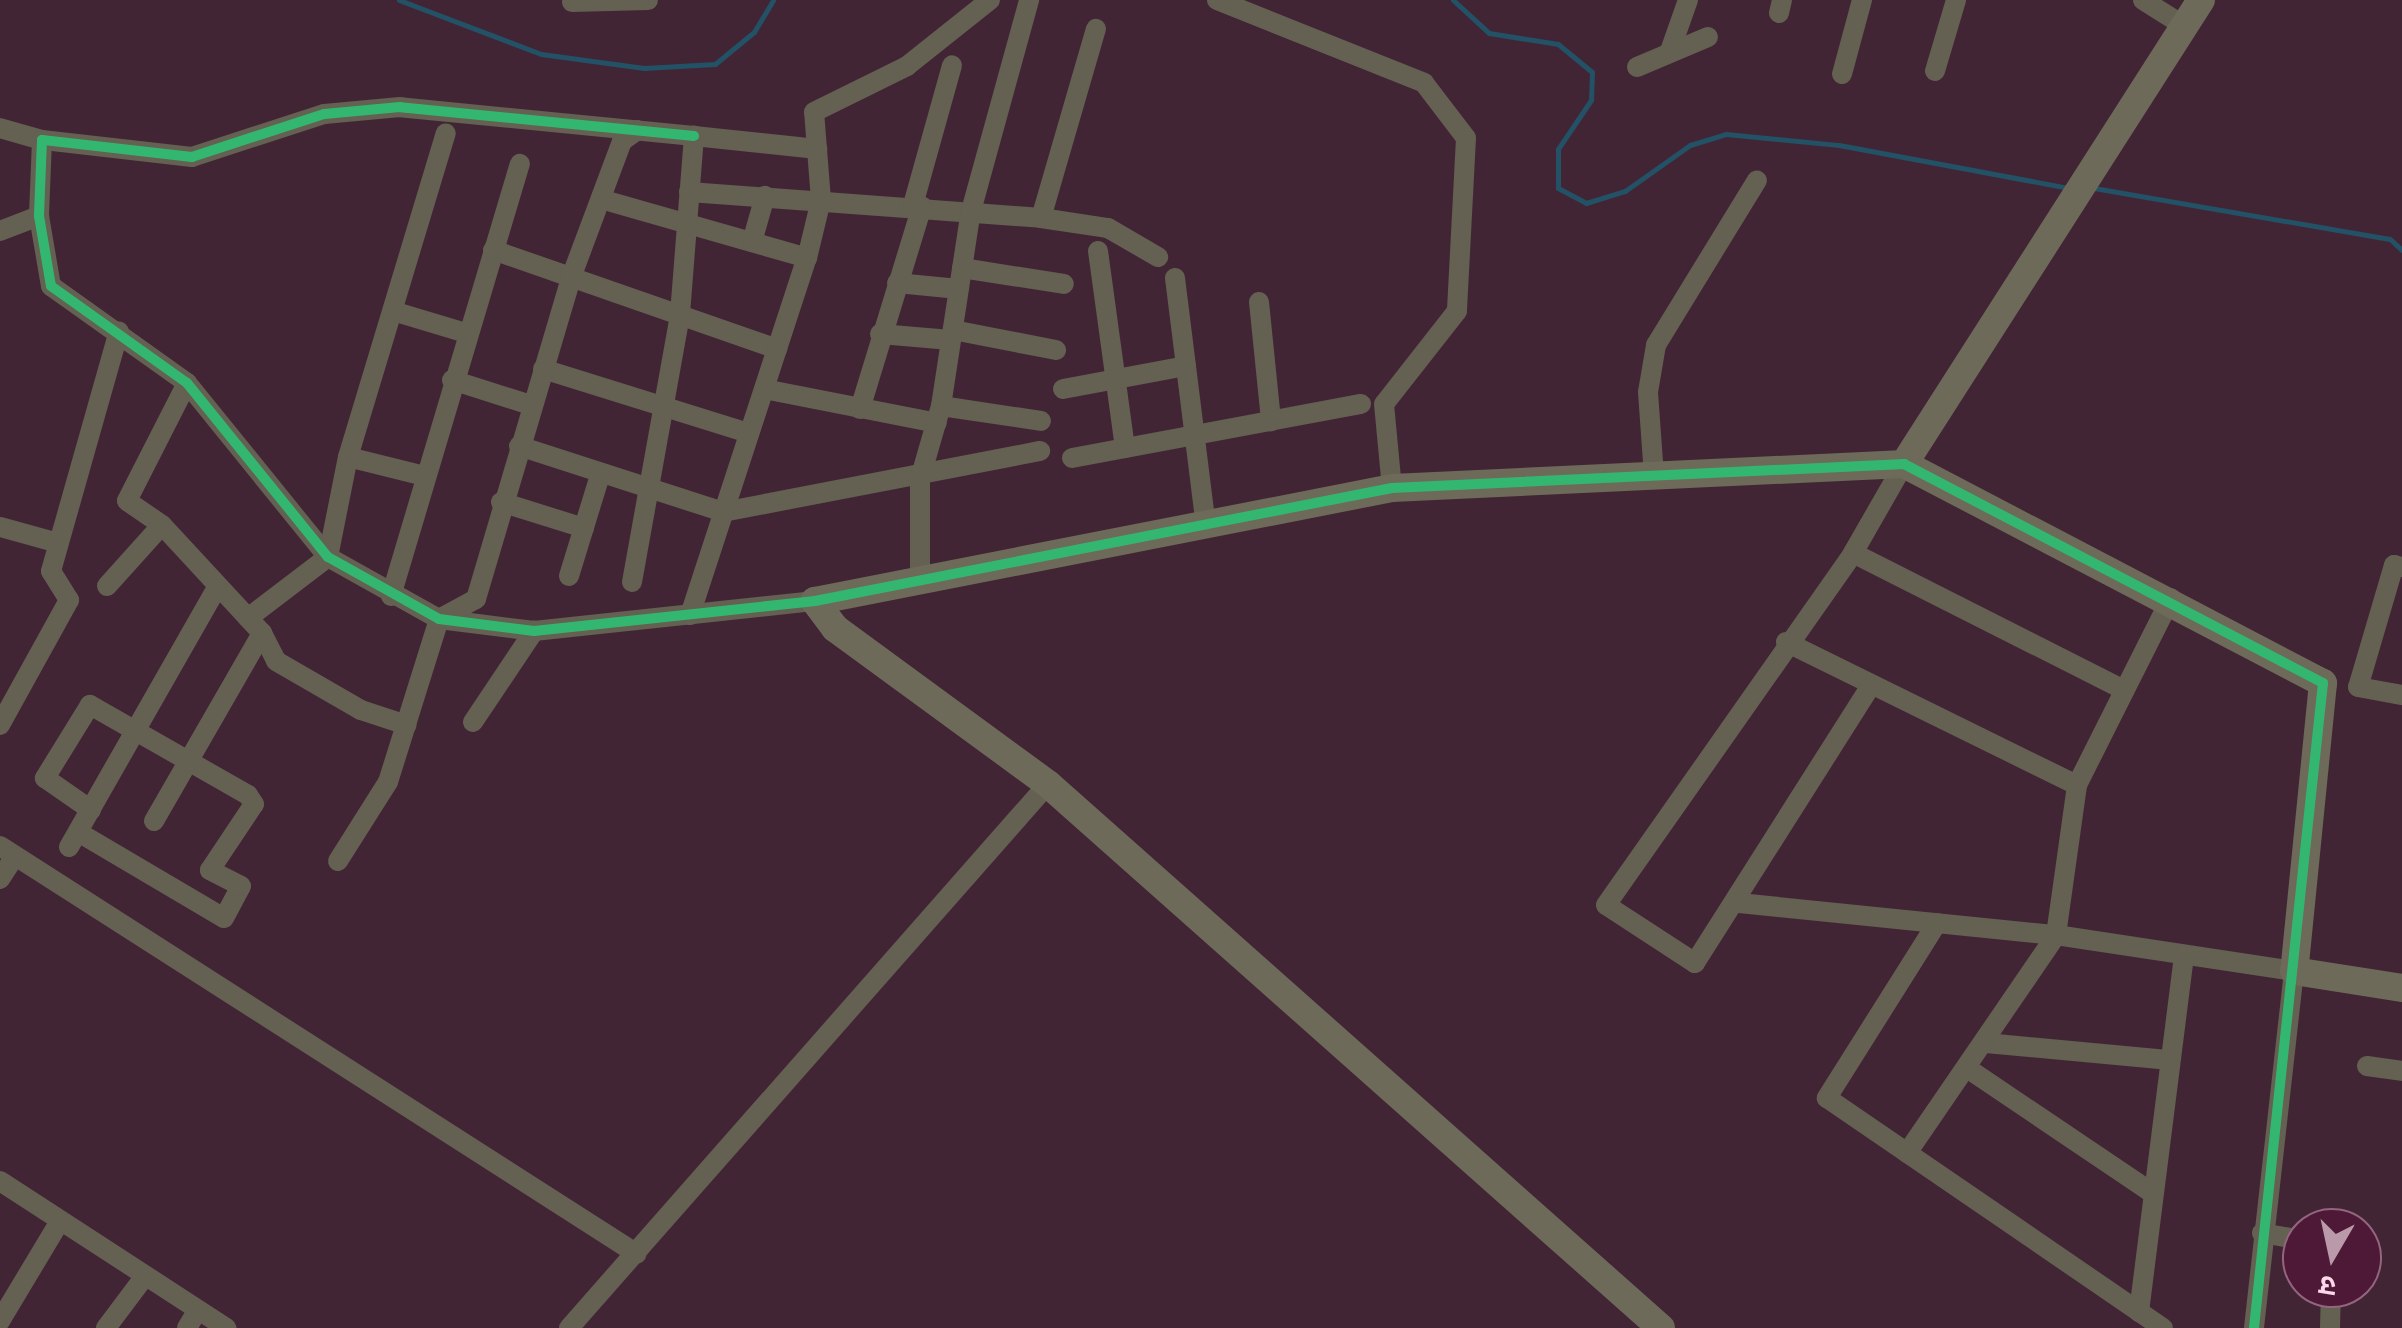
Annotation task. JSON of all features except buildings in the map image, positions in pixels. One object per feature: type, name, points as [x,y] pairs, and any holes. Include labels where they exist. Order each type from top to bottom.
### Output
[{"type":"street","points":[[571,6],[648,0]]},
{"type":"street","points":[[690,615],[807,258],[822,200],[814,112],[908,66],[990,0]]},
{"type":"street","points":[[920,576],[920,479],[939,414],[971,211],[1030,0]]},
{"type":"street","points":[[1217,0],[1424,83],[1466,138],[1457,311],[1384,404],[1392,488]]},
{"type":"street","points":[[1670,51],[1688,0]]},
{"type":"street","points":[[1842,74],[1862,0]]},
{"type":"street","points":[[1935,71],[1956,0]]},
{"type":"street","points":[[2143,0],[2181,24]]},
{"type":"street","points":[[1870,687],[1739,903],[1694,963],[1606,905],[1786,642],[1853,552],[1904,464],[2077,200],[2181,24],[2201,0]]},
{"type":"street","points":[[1042,218],[1096,30]]},
{"type":"street","points":[[1637,67],[1708,37]]},
{"type":"street","points":[[860,409],[918,206],[952,65]]},
{"type":"street","points":[[0,128],[42,140],[192,157],[324,114],[400,107],[817,149]]},
{"type":"street","points":[[338,861],[388,782],[439,619],[476,599],[501,502],[572,274],[622,141],[638,130]]},
{"type":"street","points":[[154,821],[192,759],[255,625],[328,556],[348,457],[396,312],[446,134]]},
{"type":"street","points":[[632,582],[651,493],[680,314],[694,136]]},
{"type":"street","points":[[42,140],[39,216],[51,286],[187,384],[328,556],[391,596],[439,619],[504,627]]},
{"type":"street","points":[[391,596],[466,333],[520,164]]},
{"type":"street","points":[[1654,476],[1648,392],[1656,345],[1756,180]]},
{"type":"street","points":[[690,192],[1042,218],[1108,228],[1158,257]]},
{"type":"street","points":[[752,242],[765,196]]},
{"type":"street","points":[[611,202],[807,258]]},
{"type":"street","points":[[0,231],[39,216]]},
{"type":"street","points":[[493,250],[572,274],[777,349]]},
{"type":"street","points":[[1098,252],[1124,448]]},
{"type":"street","points":[[962,268],[1064,284]]},
{"type":"street","points":[[1175,278],[1206,528]]},
{"type":"street","points":[[897,282],[959,289]]},
{"type":"street","points":[[1259,302],[1271,421]]},
{"type":"street","points":[[396,312],[466,333]]},
{"type":"street","points":[[0,726],[69,600],[51,571],[119,332]]},
{"type":"street","points":[[880,334],[952,335],[1056,350]]},
{"type":"street","points":[[1064,389],[1186,366]]},
{"type":"street","points":[[542,369],[750,433]]},
{"type":"street","points":[[452,380],[532,405]]},
{"type":"street","points":[[187,384],[127,501],[162,525],[216,588],[255,625],[276,661],[360,710],[408,725]]},
{"type":"street","points":[[764,389],[860,409],[1041,421]]},
{"type":"street","points":[[1072,458],[1361,404]]},
{"type":"street","points":[[519,446],[651,493],[723,512],[920,479],[1040,451]]},
{"type":"street","points":[[348,457],[425,476]]},
{"type":"street","points":[[476,599],[504,627],[528,639],[690,615],[815,602],[920,576],[1206,528],[1392,488],[1904,464],[2171,598],[2324,683],[2254,1328]]},
{"type":"street","points":[[569,576],[600,475]]},
{"type":"street","points":[[501,502],[584,528]]},
{"type":"street","points":[[106,586],[162,525]]},
{"type":"street","points":[[0,527],[58,544]]},
{"type":"street","points":[[1853,552],[2124,690]]},
{"type":"street","points":[[2402,567],[2394,565],[2358,687],[2402,695]]},
{"type":"street","points":[[91,810],[45,778],[88,706],[140,731],[192,759],[254,804],[210,870],[241,886],[224,918],[73,839],[91,810],[140,731],[216,588]]},
{"type":"street","points":[[1907,1153],[1986,1043],[2056,935],[2077,785],[2171,598]]},
{"type":"street","points":[[815,602],[834,628],[1048,784],[1661,1328]]},
{"type":"street","points":[[473,722],[528,639]]},
{"type":"street","points":[[1786,642],[1870,687],[2077,785]]},
{"type":"street","points":[[568,1328],[1048,784]]},
{"type":"street","points":[[0,878],[7,851],[637,1254]]},
{"type":"street","points":[[1739,903],[2056,935],[2401,985]]},
{"type":"street","points":[[1937,923],[1827,1098],[2163,1328]]},
{"type":"street","points":[[2139,1312],[2150,1192],[2184,955]]},
{"type":"street","points":[[1986,1043],[2170,1060]]},
{"type":"street","points":[[2367,1066],[2402,1071]]},
{"type":"street","points":[[1967,1068],[2150,1192]]},
{"type":"street","points":[[1,1185],[145,1276],[193,1319],[226,1328]]},
{"type":"street","points":[[0,1321],[60,1220]]},
{"type":"street","points":[[2262,1233],[2282,1236]]},
{"type":"street","points":[[106,1328],[145,1276]]},
{"type":"waterway","points":[[399,0],[541,54],[644,68],[715,64],[754,32],[773,0]]},
{"type":"waterway","points":[[1453,0],[1489,33],[1558,44],[1592,72],[1591,100],[1558,149],[1558,188],[1586,203],[1625,191],[1690,145],[1726,134],[1839,145],[2068,188]]},
{"type":"waterway","points":[[2094,188],[2390,239],[2402,250]]},
{"type":"cycle path","points":[[694,136],[400,107],[324,114],[192,157],[42,140],[39,216],[51,286],[187,383],[328,557],[439,619],[534,631],[815,601],[1392,488],[1904,464],[2323,683],[2254,1328]]}]
